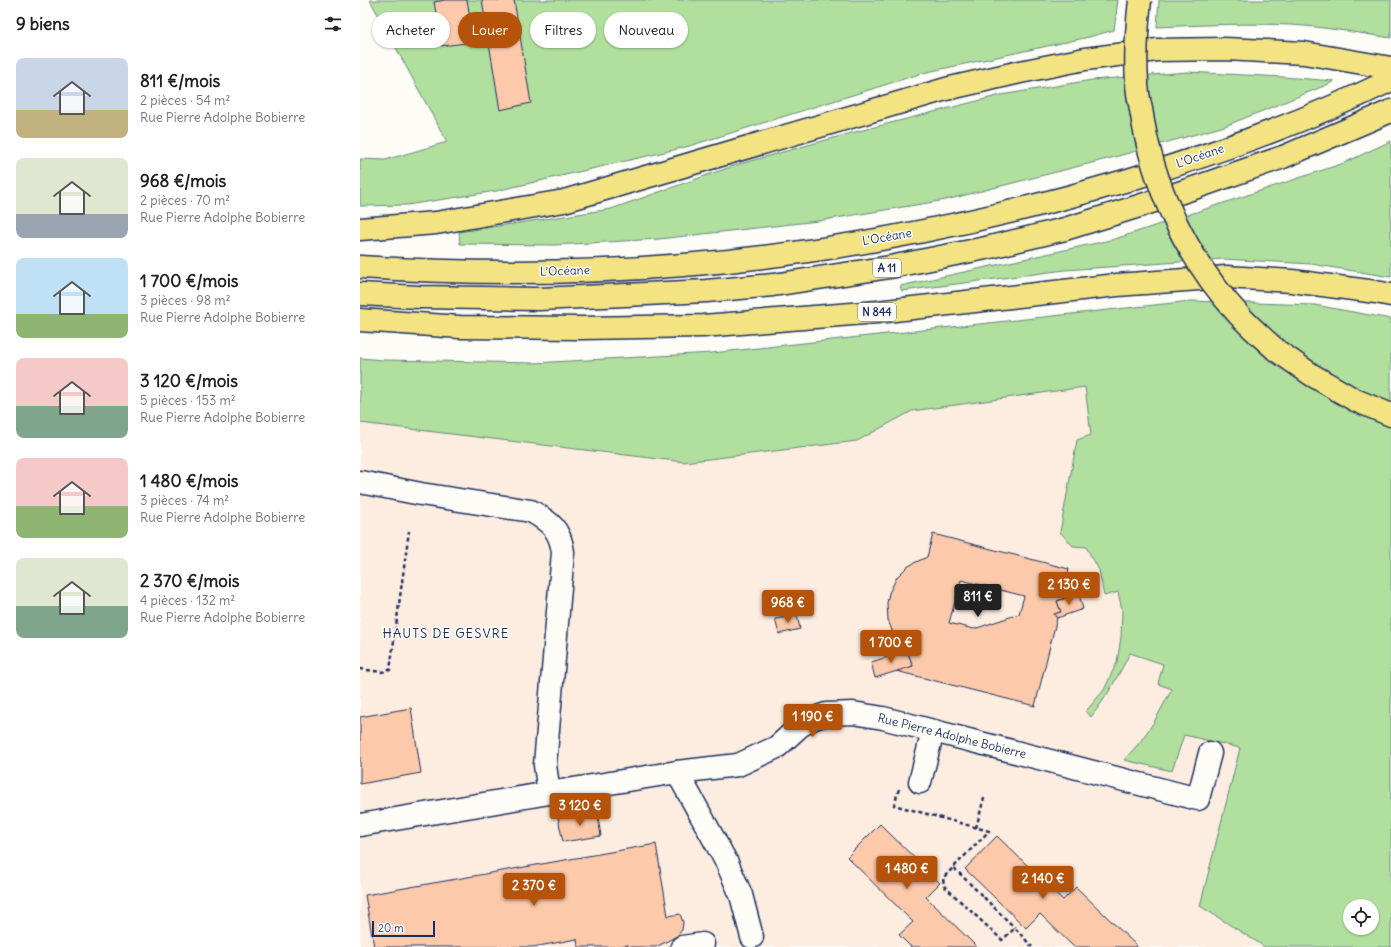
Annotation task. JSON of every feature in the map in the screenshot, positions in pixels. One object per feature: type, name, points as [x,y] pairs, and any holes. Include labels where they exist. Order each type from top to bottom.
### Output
[{"type":"highway","points":[[1140,0],[1136,31],[1137,83],[1144,134],[1158,183],[1179,230],[1206,274],[1238,314],[1276,350],[1312,376],[1355,400],[1391,415]]},
{"type":"highway","points":[[360,229],[436,223],[564,201],[946,89],[1020,72],[1085,60],[1157,50],[1225,49],[1304,54],[1391,68]]},
{"type":"highway","name":"L’Océane","points":[[360,267],[507,272],[587,270],[684,265],[811,250],[864,242],[941,228],[1010,212],[1181,164],[1283,127],[1391,80]]},
{"type":"highway","name":"A 11","points":[[360,294],[419,297],[538,299],[625,296],[773,285],[890,267],[986,248],[1058,230],[1136,207],[1283,157],[1391,111]]},
{"type":"highway","name":"N 844","points":[[360,320],[460,327],[581,328],[702,326],[876,312],[1117,285],[1226,277],[1292,282],[1391,295]]},
{"type":"street","points":[[360,482],[421,494],[531,511],[546,519],[556,529],[562,542],[563,552],[545,766],[549,793]]},
{"type":"street","name":"Rue Pierre Adolphe Bobierre","points":[[360,825],[677,772],[738,765],[777,746],[800,726],[812,719],[826,714],[853,713],[884,718],[1198,799],[1210,753]]},
{"type":"street","points":[[910,783],[933,731]]},
{"type":"street","points":[[677,772],[727,863],[741,895],[752,937]]},
{"type":"path","points":[[360,669],[381,672],[390,670],[409,531]]},
{"type":"path","points":[[910,783],[894,805],[989,831],[943,878],[944,886],[1002,940],[1014,928]]},
{"type":"path","points":[[976,828],[984,798]]},
{"type":"path","points":[[954,868],[1032,947]]},
{"type":"shaded area","points":[[1085,387],[1091,435],[1257,714],[1200,906],[1265,947],[360,947],[360,423],[684,462],[857,441],[912,411]]},
{"type":"green space","points":[[370,0],[1118,0],[1114,30],[1089,37],[923,73],[686,147],[496,191],[407,205],[360,206],[360,159],[385,160],[447,142],[396,48],[450,48],[450,12],[377,12]]},
{"type":"green space","points":[[1159,0],[1391,0],[1391,38],[1304,26],[1274,24],[1157,27]]},
{"type":"green space","points":[[1187,72],[1334,81],[1225,126],[1111,158],[946,200],[818,221],[659,239],[555,245],[460,244],[459,232],[611,209],[736,165],[855,132],[1001,95],[1092,80]]},
{"type":"green space","points":[[1391,141],[1391,277],[1311,264],[1223,259],[1065,270],[902,291],[900,286],[1115,239],[1344,163]]},
{"type":"green space","points":[[1191,301],[1315,305],[1391,319],[1391,947],[1265,947],[1200,906],[1240,748],[1184,735],[1172,771],[1124,760],[1140,742],[1154,722],[1172,689],[1158,684],[1163,664],[1130,653],[1117,678],[1091,717],[1086,711],[1104,690],[1117,662],[1121,637],[1122,610],[1118,592],[1104,596],[1099,570],[1086,547],[1073,546],[1060,532],[1077,440],[1091,435],[1085,387],[912,411],[857,441],[684,462],[360,423],[360,358],[383,360],[534,363],[712,353]]},
{"type":"building","points":[[445,0],[467,0],[469,12],[458,12],[458,44],[450,45],[450,12],[436,12],[434,2]]},
{"type":"building","points":[[482,0],[514,0],[516,12],[484,12]]},
{"type":"building","points":[[490,48],[522,48],[531,103],[500,110]]},
{"type":"building","points":[[933,534],[1069,569],[1063,599],[1057,601],[1061,612],[1054,614],[1057,618],[1035,706],[896,671],[913,666],[907,651],[902,653],[903,647],[893,633],[888,620],[887,603],[889,593],[897,577],[907,567],[927,557]],"holes":[[[961,580],[1024,596],[1019,614],[974,629],[949,623]]]},
{"type":"building","points":[[1079,594],[1083,609],[1057,618],[1054,614],[1061,612],[1057,601]]},
{"type":"building","points":[[797,615],[800,629],[779,634],[775,619]]},
{"type":"building","points":[[907,651],[913,666],[875,678],[871,662]]},
{"type":"building","points":[[411,708],[421,773],[360,784],[360,717]]},
{"type":"building","points":[[597,811],[601,836],[563,842],[558,818]]},
{"type":"building","points":[[880,824],[940,883],[926,897],[977,947],[911,947],[899,935],[913,922],[847,857]]},
{"type":"building","points":[[997,836],[1063,900],[1076,887],[1137,946],[1074,947],[1040,914],[1026,928],[965,869]]},
{"type":"building","points":[[656,844],[668,916],[680,914],[683,922],[682,930],[677,936],[656,947],[628,947],[628,945],[612,947],[578,947],[577,939],[533,947],[374,947],[365,895]]},
{"type":"district","name":"HAUTS DE GESVRE","points":[[446,633]]}]
